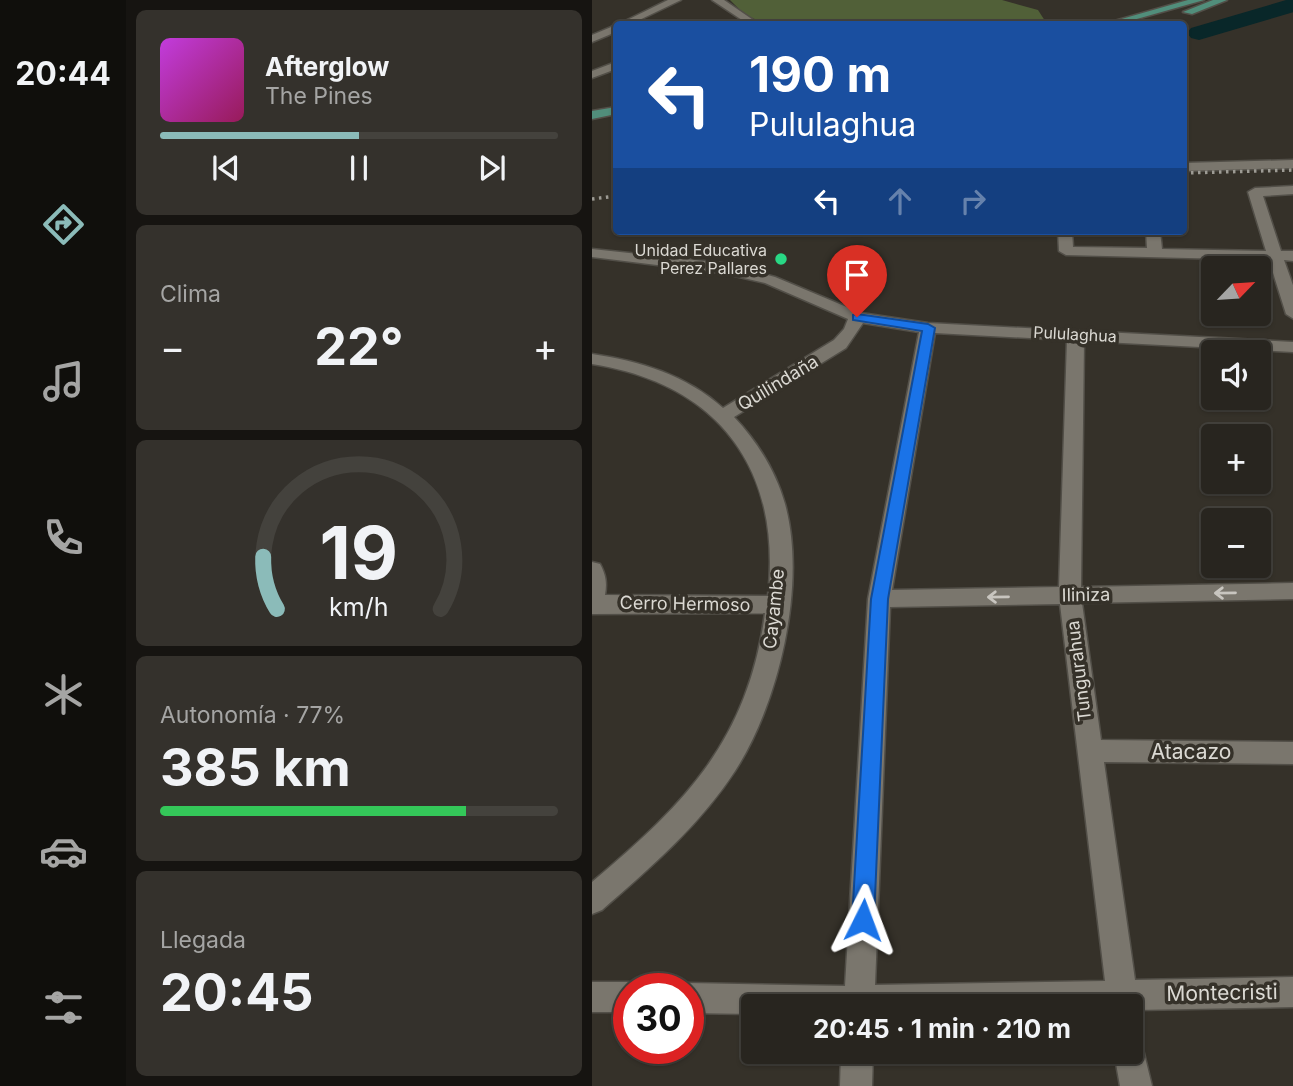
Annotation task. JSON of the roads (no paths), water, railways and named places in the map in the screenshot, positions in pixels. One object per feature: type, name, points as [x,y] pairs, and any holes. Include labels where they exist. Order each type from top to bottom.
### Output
[{"type":"main road","points":[[1121,21],[1175,0]]},
{"type":"main road","points":[[1121,21],[1199,0]]},
{"type":"main road","points":[[1159,21],[1222,0]]},
{"type":"main road","points":[[592,108],[613,104]]},
{"type":"main road","points":[[592,116],[613,112]]},
{"type":"street","points":[[630,21],[676,0]]},
{"type":"street","points":[[717,0],[743,21]]},
{"type":"street","points":[[592,39],[613,29]]},
{"type":"street","points":[[592,75],[613,66]]},
{"type":"street","points":[[1187,167],[1294,164]]},
{"type":"street","points":[[1294,190],[1255,192],[1294,314]]},
{"type":"street","points":[[1066,235],[1066,251],[1294,256]]},
{"type":"street","points":[[1153,235],[1155,253]]},
{"type":"street","name":"Pululaghua","points":[[592,253],[722,268],[770,280],[857,317],[928,328],[1294,347]]},
{"type":"street","name":"Quilindaña","points":[[723,416],[840,344],[852,331],[857,317]]},
{"type":"street","points":[[859,994],[879,599],[928,328]]},
{"type":"street","name":"Tungurahua","points":[[1076,334],[1070,596],[1121,994]]},
{"type":"street","name":"Cayambe","points":[[592,359],[649,371],[691,390],[723,416],[744,440],[762,469],[775,504],[780,541],[777,605],[771,650],[739,741],[715,777],[680,817],[631,867],[592,900]]},
{"type":"street","name":"Cerro Hermoso","points":[[592,569],[596,582],[593,604],[777,605]]},
{"type":"street","name":"Iliniza","points":[[879,599],[1294,591]]},
{"type":"street","name":"Atacazo","points":[[1088,751],[1294,753]]},
{"type":"street","name":"Montecristi","points":[[1143,1000],[1294,992]]},
{"type":"street","points":[[592,997],[613,998]]},
{"type":"street","name":"Montecristi","points":[[704,998],[741,1000]]},
{"type":"street","points":[[856,1086],[857,1064]]},
{"type":"street","points":[[1132,1064],[1136,1086]]},
{"type":"waterway","points":[[1199,33],[1294,5]]},
{"type":"railway","points":[[1187,173],[1294,170]]},
{"type":"railway","points":[[592,199],[613,196]]},
{"type":"place","name":"Unidad Educativa Perez Pallares","points":[[781,259]]}]
